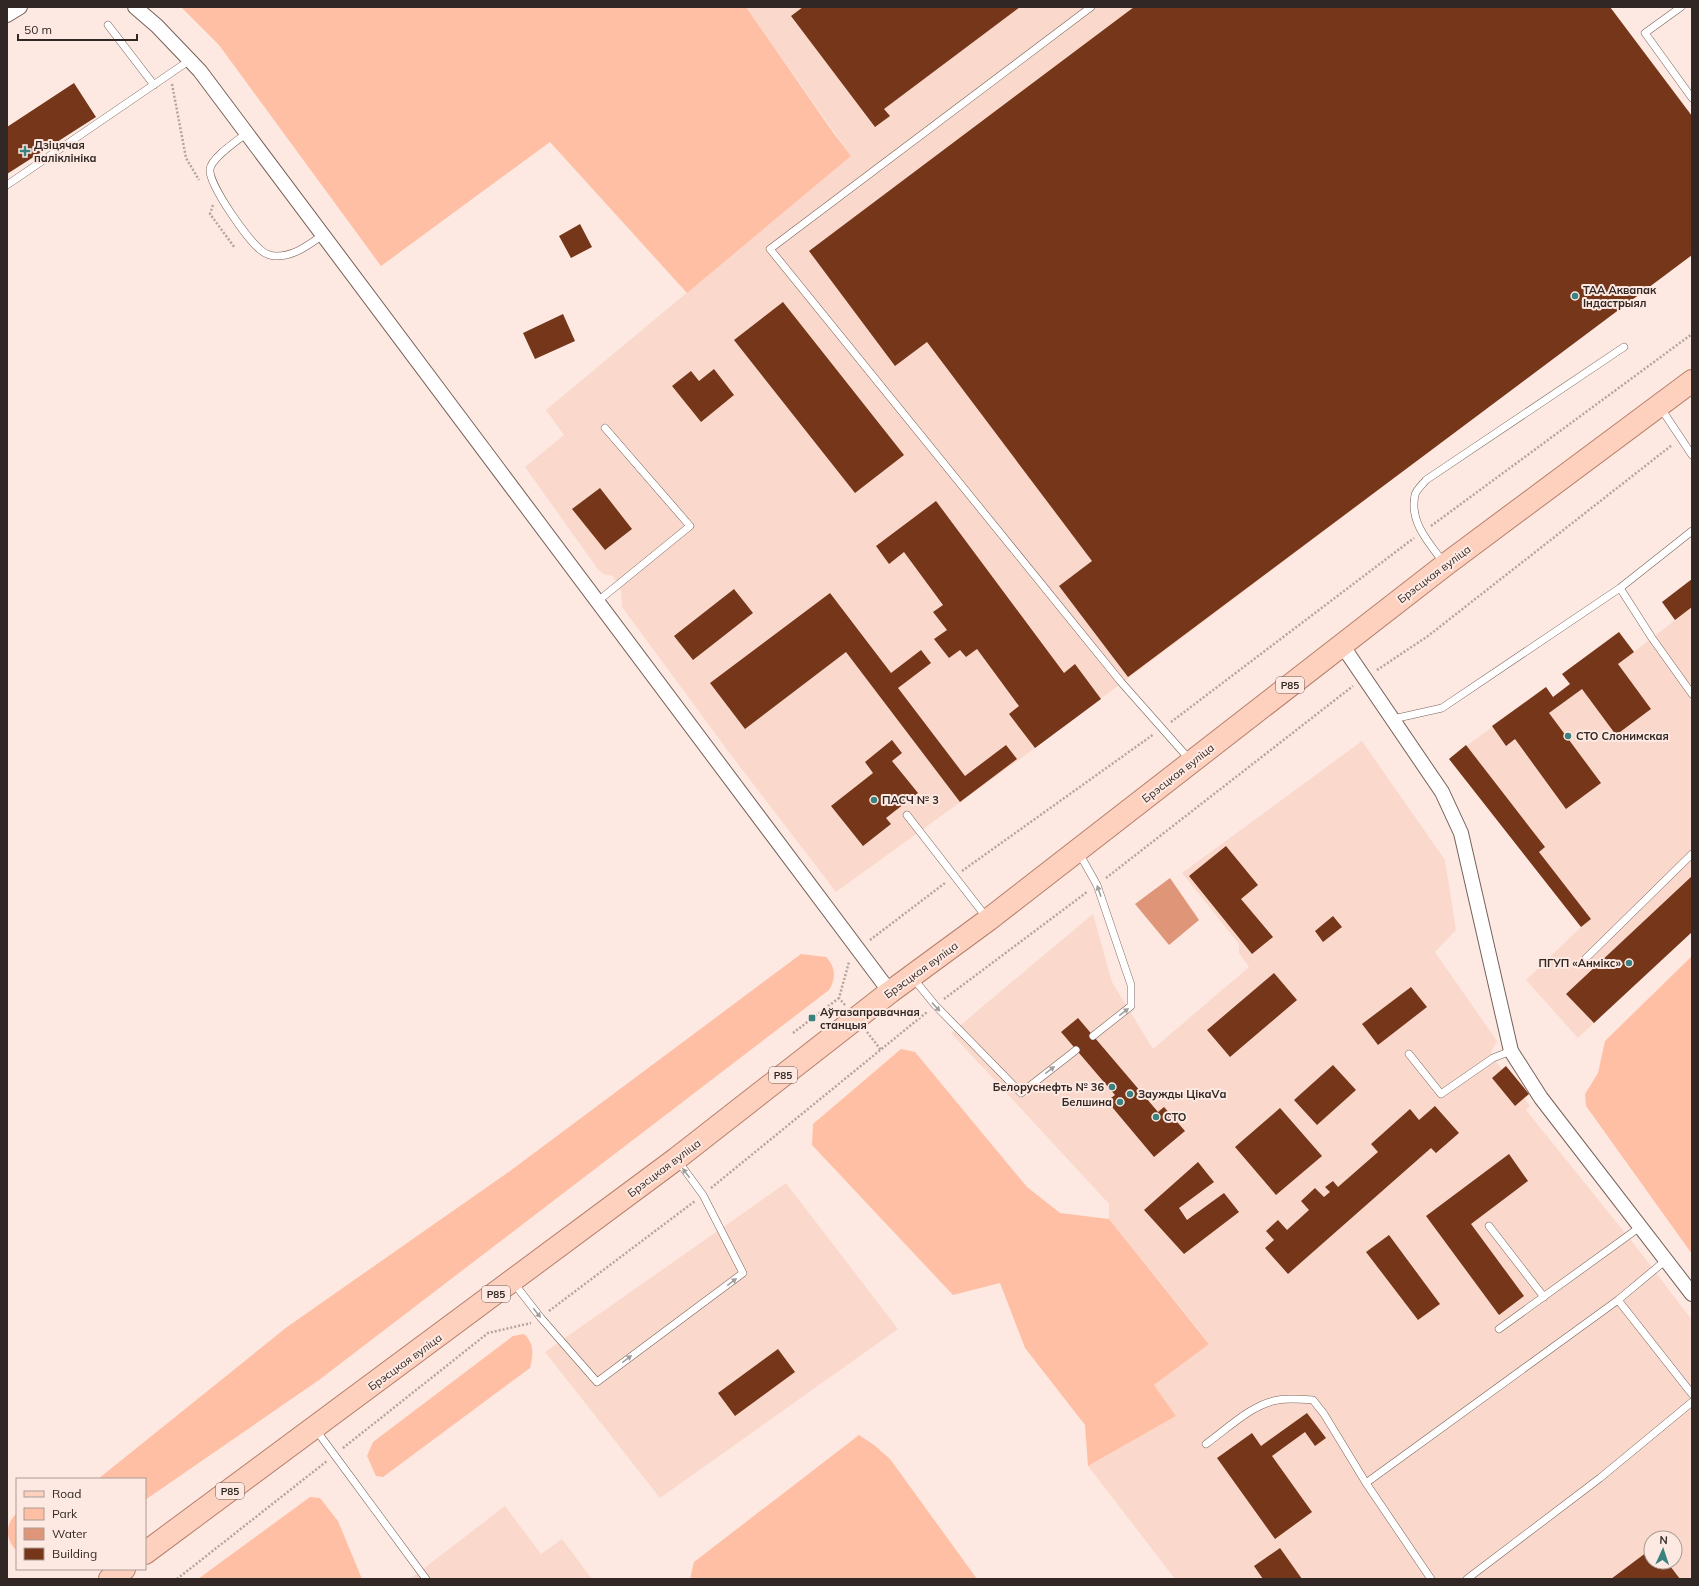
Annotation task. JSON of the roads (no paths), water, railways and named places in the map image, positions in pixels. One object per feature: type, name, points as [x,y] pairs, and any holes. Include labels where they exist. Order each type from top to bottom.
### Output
[{"type":"main road","name":"Брэсцкая вуліца","points":[[146,1552],[513,1282],[676,1159],[890,992],[988,920],[1445,565],[1692,381]]},
{"type":"main road","points":[[110,1579],[123,1570]]},
{"type":"street","points":[[135,7],[157,26],[200,71],[890,992]]},
{"type":"street","points":[[1342,645],[1442,792],[1462,834],[1511,1051],[1541,1098],[1692,1294]]},
{"type":"lane","points":[[1091,7],[770,249],[1116,676],[1192,762]]},
{"type":"lane","points":[[1681,7],[1645,33],[1692,98]]},
{"type":"lane","points":[[108,25],[154,85]]},
{"type":"lane","points":[[7,186],[190,60]]},
{"type":"lane","points":[[247,133],[213,161],[210,170],[212,182],[245,234],[263,252],[275,256],[294,253],[323,235]]},
{"type":"lane","points":[[1445,565],[1421,533],[1414,514],[1415,494],[1426,480],[1624,348]]},
{"type":"lane","points":[[1659,406],[1692,455]]},
{"type":"lane","points":[[598,601],[690,526],[605,428]]},
{"type":"lane","points":[[1392,719],[1442,708],[1620,588],[1692,531]]},
{"type":"lane","points":[[1620,588],[1652,638],[1692,694]]},
{"type":"lane","points":[[907,816],[988,920]]},
{"type":"lane","points":[[1077,850],[1097,885],[1131,985],[1131,1006],[1093,1036]]},
{"type":"lane","points":[[1582,962],[1692,854]]},
{"type":"lane","points":[[911,976],[935,1005],[1021,1093],[1076,1050]]},
{"type":"lane","points":[[1409,1054],[1441,1094],[1493,1058],[1511,1051]]},
{"type":"lane","points":[[513,1282],[540,1318],[597,1382],[743,1273],[703,1195],[676,1159]]},
{"type":"lane","points":[[1488,1226],[1544,1297]]},
{"type":"lane","points":[[1500,1329],[1640,1227]]},
{"type":"lane","points":[[1366,1483],[1618,1300],[1666,1260]]},
{"type":"lane","points":[[1618,1300],[1692,1394]]},
{"type":"lane","points":[[1206,1444],[1254,1409],[1271,1402],[1277,1400],[1296,1399],[1313,1400],[1324,1414],[1366,1483],[1431,1579]]},
{"type":"lane","points":[[1467,1579],[1600,1478],[1692,1402]]},
{"type":"lane","points":[[315,1428],[426,1579]]},
{"type":"water","points":[[1170,878],[1199,920],[1169,945],[1135,904]]},
{"type":"place","name":"Дзіцячая паліклініка","points":[[25,151]]},
{"type":"place","name":"ТАА Аквапак Індастрыял","points":[[1575,296]]},
{"type":"place","name":"СТО Слонимская","points":[[1568,736]]},
{"type":"place","name":"ПАСЧ № 3","points":[[874,800]]},
{"type":"place","name":"ПГУП «Анмікс»","points":[[1629,963]]},
{"type":"place","name":"Аўтазаправачная станцыя","points":[[812,1018]]},
{"type":"place","name":"Белоруснефть № 36","points":[[1112,1087]]},
{"type":"place","name":"Заужды ЦікаVа","points":[[1130,1094]]},
{"type":"place","name":"Белшина","points":[[1120,1102]]},
{"type":"place","name":"СТО","points":[[1156,1117]]}]
